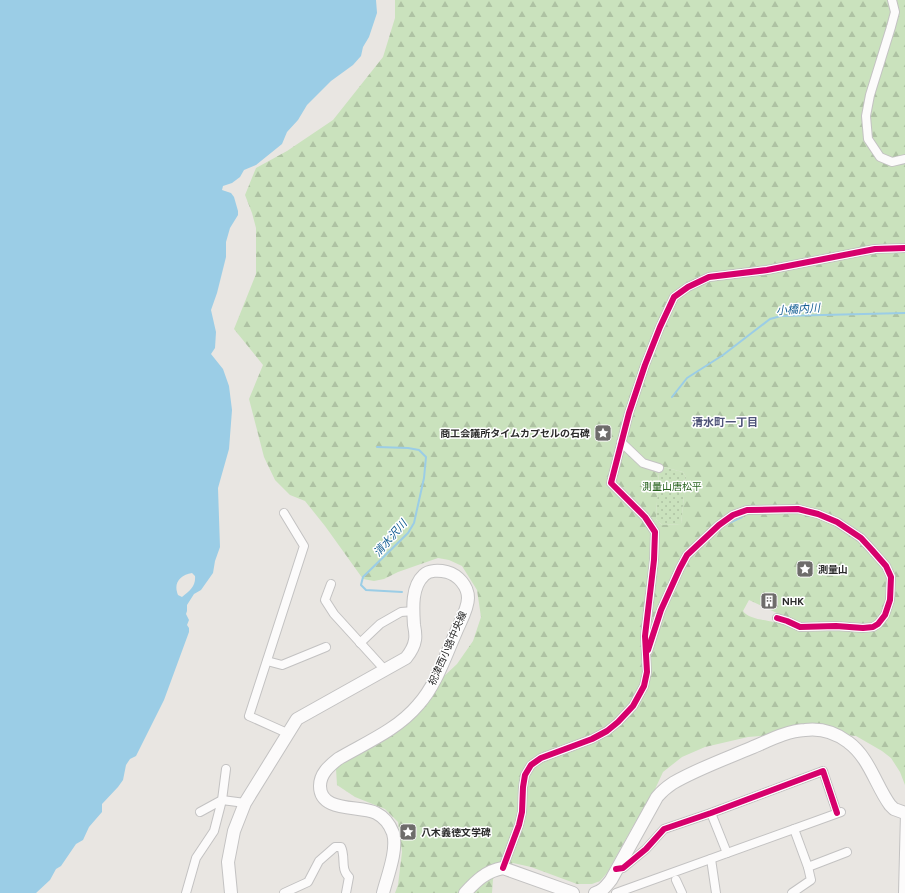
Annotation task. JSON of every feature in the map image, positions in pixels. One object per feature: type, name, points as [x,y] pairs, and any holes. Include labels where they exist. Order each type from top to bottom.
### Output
[{"type":"main road","name":"祝津西小路中央線","points":[[231,893],[228,862],[234,831],[245,803],[287,733],[297,719],[406,658],[412,651],[416,638],[414,594],[420,580],[424,574],[431,571],[445,571],[454,575],[462,582],[468,591],[468,600],[435,680],[418,705],[399,724],[338,759],[330,766],[321,778],[321,793],[329,803],[374,812],[386,821],[393,833],[394,850],[383,893]]},
{"type":"main road","points":[[599,892],[606,887],[657,797],[664,789],[701,769],[795,731],[806,729],[828,731],[850,743],[859,753],[890,805],[894,809],[905,813]]},
{"type":"main road","points":[[465,893],[484,875],[493,870],[503,868],[573,893]]},
{"type":"street","points":[[892,0],[895,12],[881,63],[870,95],[866,116],[868,139],[880,157],[892,162],[905,159]]},
{"type":"street","points":[[503,868],[520,825],[525,775],[531,765],[541,758],[586,741],[607,731],[633,706],[644,686],[647,672],[645,636],[654,560],[655,532],[645,517],[610,483],[645,365],[674,297],[688,286],[709,277],[767,270],[875,249],[905,248]]},
{"type":"street","points":[[621,442],[643,463],[659,468]]},
{"type":"street","points":[[646,656],[661,610],[688,554],[719,525],[733,515],[747,510],[798,509],[818,514],[837,522],[861,538],[886,566],[891,577],[890,600],[885,615],[878,624],[873,627],[800,626],[777,618]]},
{"type":"street","points":[[284,514],[310,554]]},
{"type":"street","points":[[287,733],[249,716],[304,546]]},
{"type":"street","points":[[331,584],[325,600],[334,614],[385,670]]},
{"type":"street","points":[[360,643],[380,624],[401,612],[414,611]]},
{"type":"street","points":[[266,661],[282,665],[326,647]]},
{"type":"street","points":[[186,893],[196,858],[214,831],[222,800],[226,769]]},
{"type":"street","points":[[616,870],[623,868],[646,849],[664,830],[823,771],[839,813],[616,893]]},
{"type":"street","points":[[200,812],[222,800],[245,803]]},
{"type":"street","points":[[711,813],[727,853]]},
{"type":"street","points":[[903,893],[905,813]]},
{"type":"street","points":[[792,893],[811,880],[808,867],[794,829]]},
{"type":"street","points":[[284,893],[308,882],[319,861],[335,847],[341,847],[344,853],[345,874],[349,877],[346,893]]},
{"type":"street","points":[[808,867],[847,852]]},
{"type":"street","points":[[711,859],[716,893]]},
{"type":"street","points":[[676,880],[682,893]]},
{"type":"green space","points":[[395,0],[905,0],[905,785],[900,772],[891,758],[856,736],[826,733],[795,733],[748,737],[705,747],[682,757],[663,772],[650,800],[633,826],[607,873],[600,881],[592,884],[577,884],[531,867],[513,863],[502,868],[493,879],[492,893],[395,893],[398,885],[402,852],[398,822],[385,809],[355,797],[337,785],[336,769],[352,749],[408,710],[457,664],[473,641],[481,617],[477,590],[462,566],[449,560],[438,558],[398,572],[384,579],[374,581],[363,579],[305,501],[290,495],[275,480],[264,457],[249,399],[263,365],[234,329],[256,274],[256,228],[245,195],[256,168],[287,151],[333,120],[383,57],[395,18]],"holes":[[[659,466],[683,472],[686,477],[681,524],[662,525],[656,519]],[[749,600],[779,614],[774,622],[757,619],[745,614],[743,611]]]},
{"type":"green space","name":"測量山唐松平","points":[[659,466],[683,472],[686,477],[681,524],[662,525],[656,519]]},
{"type":"water","points":[[0,0],[376,0],[377,13],[369,37],[363,47],[361,56],[353,65],[331,81],[307,105],[298,120],[287,132],[282,144],[256,165],[244,170],[240,177],[232,183],[223,186],[222,190],[231,193],[234,197],[238,215],[230,228],[226,242],[226,257],[211,310],[216,332],[215,348],[211,354],[223,369],[229,386],[232,410],[229,449],[218,488],[220,547],[213,573],[201,590],[194,594],[187,605],[186,614],[189,620],[187,625],[189,632],[164,700],[136,756],[130,759],[126,765],[123,780],[102,804],[102,812],[89,827],[83,840],[76,844],[61,866],[56,869],[50,880],[36,893],[0,893]],"holes":[[[192,573],[195,576],[195,583],[190,590],[182,597],[178,595],[176,587],[179,580],[188,574]]]},
{"type":"waterway","name":"小橋内川","points":[[672,397],[687,378],[723,355],[770,319],[781,316],[905,313]]},
{"type":"waterway","name":"清水沢川","points":[[377,447],[408,448],[419,450],[426,457],[424,478],[414,523],[408,533],[363,577],[361,585],[366,590],[402,592]]},
{"type":"waterway","points":[[729,523],[742,517]]},
{"type":"cycle path","points":[[503,868],[519,825],[522,812],[525,775],[531,765],[541,758],[592,739],[607,731],[633,706],[644,686],[647,672],[645,636],[654,560],[655,532],[645,517],[611,483],[629,413],[645,365],[674,297],[688,287],[709,277],[767,270],[875,249],[905,248]]},
{"type":"cycle path","points":[[648,650],[661,610],[687,555],[719,525],[733,515],[747,510],[798,509],[818,514],[837,522],[861,538],[886,566],[891,577],[890,600],[885,615],[878,624],[873,627],[800,627],[777,618]]},
{"type":"cycle path","points":[[616,869],[623,868],[646,849],[664,829],[823,771],[837,813]]},
{"type":"place","name":"商工会議所タイムカプセルの石碑","points":[[603,433]]},
{"type":"place","name":"測量山","points":[[805,569]]},
{"type":"place","name":"NHK","points":[[769,601]]},
{"type":"place","name":"八木義徳文学碑","points":[[408,832]]},
{"type":"district","name":"清水町一丁目","points":[[725,422]]}]
